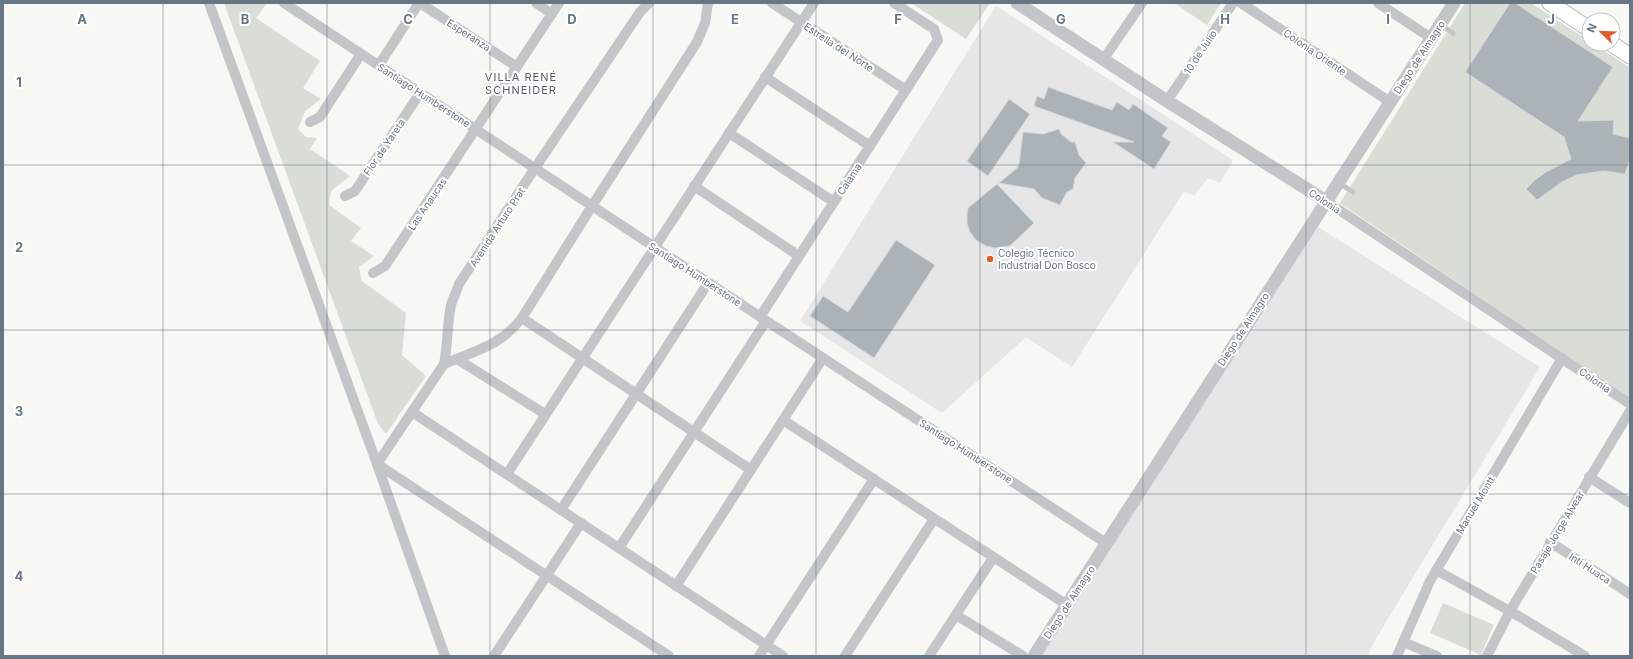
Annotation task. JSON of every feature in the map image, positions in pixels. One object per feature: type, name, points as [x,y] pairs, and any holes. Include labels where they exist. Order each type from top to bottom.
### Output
[{"type":"main road","points":[[1550,3],[1581,24]]},
{"type":"main road","points":[[1621,50],[1630,56]]},
{"type":"street","points":[[209,3],[377,464],[445,656]]},
{"type":"street","name":"Santiago Humberstone","points":[[284,3],[708,283],[1106,543]]},
{"type":"street","points":[[379,65],[420,3]]},
{"type":"street","name":"Esperanza","points":[[420,3],[517,67]]},
{"type":"street","points":[[536,3],[552,14]]},
{"type":"street","name":"Las Anaucas","points":[[372,273],[385,266],[559,3]]},
{"type":"street","name":"Avenida Arturo Prat","points":[[377,464],[444,364],[448,349],[448,326],[452,303],[460,284],[535,168],[640,12],[649,3]]},
{"type":"street","points":[[444,364],[495,344],[511,331],[522,318],[697,42],[705,23],[708,3]]},
{"type":"street","name":"Estrella del Norte","points":[[772,3],[906,90]]},
{"type":"street","points":[[507,474],[814,3]]},
{"type":"street","name":"Calama","points":[[619,548],[694,432],[800,256],[938,40],[934,29],[894,3]]},
{"type":"street","name":"Colonia","points":[[1017,3],[1103,60],[1326,201],[1630,404]]},
{"type":"street","points":[[1103,60],[1142,3]]},
{"type":"street","name":"10 de Julio","points":[[1167,101],[1233,3]]},
{"type":"street","name":"Colonia Oriente","points":[[1241,3],[1390,102]]},
{"type":"street","points":[[1378,3],[1431,38]]},
{"type":"street","name":"Diego de Almagro","points":[[1034,656],[1454,3]]},
{"type":"street","points":[[310,122],[320,117],[361,54]]},
{"type":"street","points":[[765,77],[870,146]]},
{"type":"street","name":"Flor de Yareta","points":[[345,196],[355,191],[420,93]]},
{"type":"street","points":[[729,133],[834,202]]},
{"type":"street","points":[[694,186],[800,256]]},
{"type":"street","points":[[561,510],[708,283]]},
{"type":"street","points":[[522,318],[751,470]]},
{"type":"street","points":[[676,586],[824,358]]},
{"type":"street","name":"Manuel Montt","points":[[1397,656],[1436,570],[1562,358]]},
{"type":"street","points":[[457,359],[546,414]]},
{"type":"street","name":"Pasaje Jorge Alvear","points":[[1487,656],[1510,611],[1550,542],[1630,411]]},
{"type":"street","points":[[412,412],[783,656]]},
{"type":"street","points":[[783,420],[1067,605]]},
{"type":"street","points":[[377,464],[669,656]]},
{"type":"street","points":[[1589,477],[1630,504]]},
{"type":"street","points":[[758,656],[874,480]]},
{"type":"street","points":[[844,656],[934,519]]},
{"type":"street","points":[[494,656],[580,523]]},
{"type":"street","name":"Inti Huaca","points":[[1550,542],[1630,594]]},
{"type":"street","points":[[929,656],[993,558]]},
{"type":"street","points":[[1436,570],[1510,611],[1585,656]]},
{"type":"street","points":[[956,615],[1023,656]]},
{"type":"street","points":[[1403,642],[1437,656]]},
{"type":"lane","points":[[1440,24],[1453,33]]},
{"type":"lane","points":[[1338,182],[1353,192]]},
{"type":"shaded area","points":[[224,3],[267,3],[256,18],[320,61],[303,88],[321,99],[305,111],[298,129],[306,137],[317,138],[310,149],[350,176],[331,191],[329,205],[361,228],[351,241],[374,256],[359,267],[362,281],[406,313],[402,355],[426,376],[386,434],[378,424]]},
{"type":"shaded area","points":[[911,3],[990,3],[966,39]]},
{"type":"shaded area","points":[[1174,3],[1221,3],[1207,25]]},
{"type":"shaded area","points":[[1465,3],[1531,3],[1581,36],[1581,52],[1606,52],[1630,68],[1630,399],[1340,203]]},
{"type":"shaded area","name":"Colegio Técnico Industrial Don Bosco","points":[[996,6],[1233,160],[1220,183],[1208,178],[1194,196],[1184,191],[1072,367],[1026,337],[942,413],[800,321]]},
{"type":"shaded area","points":[[1315,225],[1540,367],[1374,642],[1368,656],[1041,656]]},
{"type":"shaded area","points":[[1443,603],[1494,625],[1481,655],[1430,633]]},
{"type":"building","points":[[1510,3],[1515,3],[1581,46],[1581,52],[1590,52],[1613,67],[1578,121],[1614,120],[1613,134],[1630,138],[1630,159],[1625,174],[1603,171],[1577,175],[1562,182],[1537,200],[1526,189],[1546,172],[1571,159],[1564,137],[1465,72]]},
{"type":"building","points":[[1048,87],[1112,110],[1117,102],[1129,110],[1133,104],[1168,128],[1162,136],[1171,142],[1154,169],[1113,142],[1134,142],[1034,106],[1037,96],[1044,99]]},
{"type":"building","points":[[1009,99],[1030,114],[988,176],[967,161]]},
{"type":"building","points":[[1059,129],[1061,134],[1071,142],[1075,142],[1079,155],[1086,163],[1075,178],[1073,189],[1067,192],[1060,205],[1042,198],[1034,189],[999,183],[1017,168],[1019,164],[1023,132],[1043,134]]},
{"type":"building","points":[[997,184],[1034,223],[1010,246],[995,248],[986,246],[976,240],[970,232],[967,223],[967,213],[968,208]]},
{"type":"building","points":[[896,240],[935,265],[874,358],[810,316],[823,296],[848,312]]},
{"type":"place","name":"Colegio Técnico Industrial Don Bosco","points":[[990,259]]},
{"type":"district","name":"VILLA RENÉ SCHNEIDER","points":[[521,83]]}]
